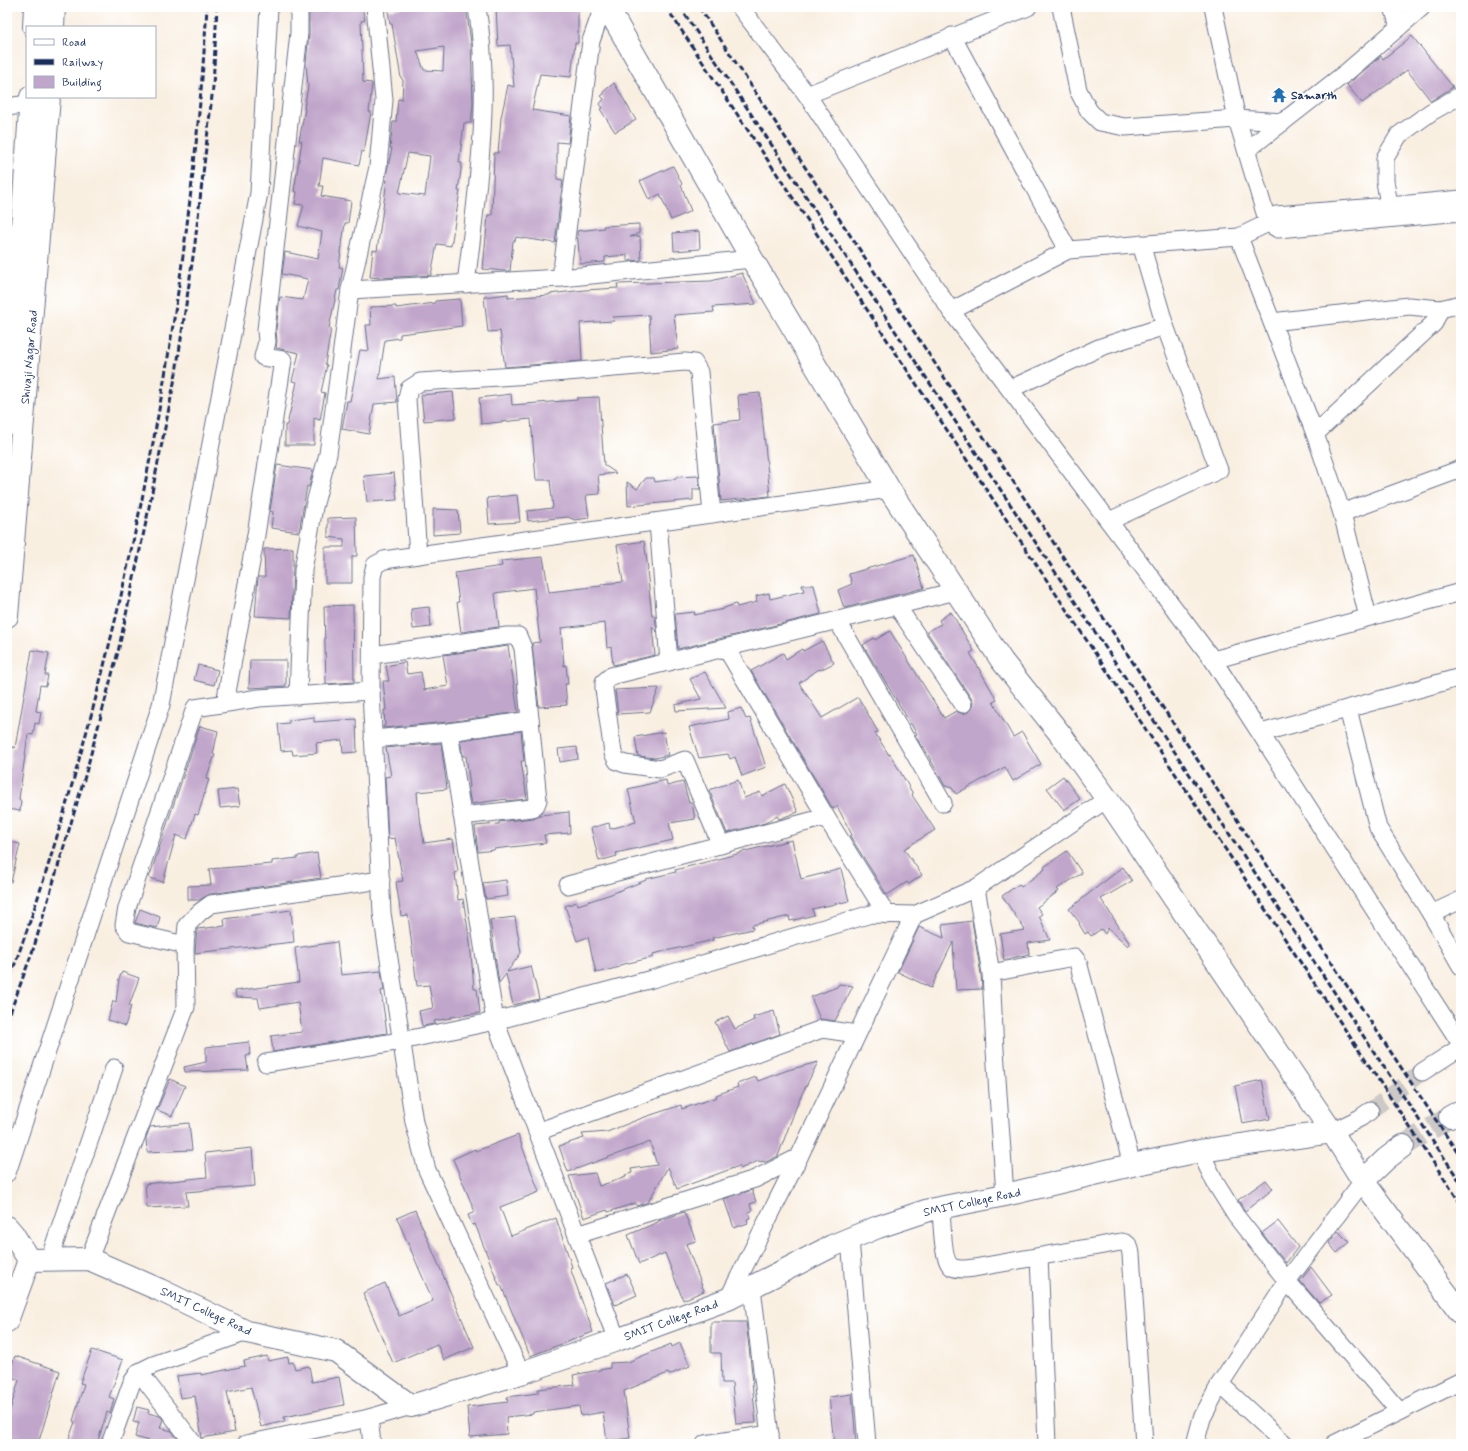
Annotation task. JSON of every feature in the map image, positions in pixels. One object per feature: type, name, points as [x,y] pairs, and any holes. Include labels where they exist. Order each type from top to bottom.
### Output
[{"type":"main road","points":[[34,26],[35,7]]},
{"type":"main road","points":[[53,26],[54,7]]},
{"type":"main road","points":[[607,7],[752,259],[889,489],[1002,661],[1061,735],[1107,799],[1332,1132],[1363,1181],[1461,1313]]},
{"type":"main road","name":"Shivaji Nagar Road","points":[[7,423],[17,299],[39,100]]},
{"type":"main road","name":"Shivaji Nagar Road","points":[[7,616],[37,257],[39,100]]},
{"type":"main road","name":"SMIT College Road","points":[[39,1260],[88,1259],[160,1290],[247,1332],[336,1351],[411,1406],[521,1373],[617,1340],[728,1299],[832,1246],[878,1227],[929,1210],[1005,1195],[1132,1165],[1200,1151],[1332,1132]]},
{"type":"main road","points":[[1363,1181],[1386,1159],[1403,1146]]},
{"type":"main road","points":[[7,1227],[39,1260],[7,1321]]},
{"type":"street","points":[[7,1173],[161,706],[259,193],[269,7]]},
{"type":"street","points":[[225,703],[256,535],[283,360],[263,357],[267,342],[266,330],[298,41],[299,7]]},
{"type":"street","points":[[298,696],[303,570],[314,507],[328,454],[350,290],[378,167],[384,100],[375,7]]},
{"type":"street","points":[[466,284],[482,146],[482,49],[477,7]]},
{"type":"street","points":[[560,278],[591,41],[603,7]]},
{"type":"street","points":[[740,7],[807,95],[951,311],[1213,660],[1461,1045],[1422,1072]]},
{"type":"street","points":[[807,95],[1028,7]]},
{"type":"street","points":[[1061,7],[1078,90],[1089,111],[1100,122],[1125,127],[1237,119],[1283,122]]},
{"type":"street","points":[[1213,7],[1237,119],[1268,223],[1278,229],[1390,212],[1461,199]]},
{"type":"street","points":[[1393,7],[1399,27]]},
{"type":"street","points":[[1246,150],[1348,71],[1422,7]]},
{"type":"street","points":[[952,36],[1068,250]]},
{"type":"street","points":[[1390,212],[1385,181],[1385,158],[1400,135],[1431,112],[1461,95]]},
{"type":"street","points":[[7,107],[39,100]]},
{"type":"street","points":[[1390,212],[1461,212]]},
{"type":"street","points":[[951,311],[1068,250],[1238,237],[1268,223]]},
{"type":"street","points":[[1238,237],[1315,434],[1342,513],[1368,617]]},
{"type":"street","points":[[1109,521],[1218,470],[1165,326],[1141,244]]},
{"type":"street","points":[[350,290],[560,278],[752,259]]},
{"type":"street","points":[[1272,322],[1409,306],[1440,309],[1461,304]]},
{"type":"street","points":[[1315,434],[1434,323],[1440,309]]},
{"type":"street","points":[[1010,389],[1101,347],[1165,326]]},
{"type":"street","points":[[418,556],[407,399],[409,389],[420,382],[531,375],[685,362],[694,363],[699,372],[712,514]]},
{"type":"street","points":[[1342,513],[1461,469]]},
{"type":"street","points":[[521,1373],[427,1170],[414,1122],[382,913],[370,691],[372,655],[372,577],[375,565],[384,560],[889,489]]},
{"type":"street","points":[[658,522],[669,662]]},
{"type":"street","points":[[721,845],[685,760],[660,769],[626,764],[617,761],[613,752],[604,682],[611,676],[956,591]]},
{"type":"street","points":[[1213,660],[1461,592]]},
{"type":"street","points":[[897,606],[962,704]]},
{"type":"street","points":[[837,620],[943,803]]},
{"type":"street","points":[[372,655],[507,636],[518,636],[523,648],[538,800],[536,805],[532,808],[462,816]]},
{"type":"street","points":[[726,648],[826,818],[887,915]]},
{"type":"street","points":[[1261,733],[1461,677]]},
{"type":"street","points":[[185,945],[129,932],[124,925],[127,908],[196,708],[259,698],[370,691]]},
{"type":"street","points":[[1348,708],[1378,828],[1432,914],[1461,966]]},
{"type":"street","points":[[373,739],[449,732],[530,720]]},
{"type":"street","points":[[449,732],[495,1021],[617,1340]]},
{"type":"street","points":[[266,1063],[401,1040],[495,1021],[652,979],[871,914],[914,915],[976,888],[1107,799]]},
{"type":"street","points":[[568,885],[826,818]]},
{"type":"street","points":[[88,1259],[186,1007],[185,945],[187,925],[200,912],[211,904],[381,880]]},
{"type":"street","points":[[976,888],[991,973],[994,1050],[1005,1195]]},
{"type":"street","points":[[1432,914],[1461,900]]},
{"type":"street","points":[[728,1299],[799,1157],[914,915]]},
{"type":"street","points":[[991,973],[1074,957],[1078,962],[1132,1165]]},
{"type":"street","points":[[537,1132],[822,1029],[857,1034]]},
{"type":"street","points":[[39,1260],[114,1068]]},
{"type":"street","points":[[1332,1132],[1360,1118],[1370,1111]]},
{"type":"street","points":[[1200,1151],[1216,1184],[1236,1216],[1287,1281],[1399,1411]]},
{"type":"street","points":[[577,1235],[754,1179],[799,1157]]},
{"type":"street","points":[[1194,1444],[1202,1418],[1220,1384],[1287,1281],[1363,1181]]},
{"type":"street","points":[[942,1208],[945,1248],[948,1262],[952,1267],[962,1269],[1121,1242],[1125,1242],[1129,1245],[1131,1254],[1144,1444]]},
{"type":"street","points":[[850,1239],[867,1444]]},
{"type":"street","points":[[1039,1257],[1047,1444]]},
{"type":"street","points":[[705,1444],[771,1439],[752,1288]]},
{"type":"street","points":[[110,1444],[132,1382],[138,1372],[153,1365],[247,1332]]},
{"type":"street","points":[[138,1372],[194,1444]]},
{"type":"street","points":[[1334,1444],[1461,1381]]},
{"type":"street","points":[[1220,1384],[1285,1444]]},
{"type":"street","points":[[252,1443],[369,1418],[411,1406]]},
{"type":"street","points":[[369,1418],[372,1444]]},
{"type":"building","points":[[352,7],[362,7],[365,20],[361,21],[363,82],[372,83],[369,112],[371,112],[364,152],[362,151],[359,165],[323,158],[319,186],[323,186],[321,196],[351,201],[348,223],[345,223],[339,267],[343,268],[329,328],[331,329],[325,364],[327,365],[321,392],[325,393],[320,420],[314,418],[314,445],[285,445],[285,425],[287,425],[297,382],[292,381],[299,353],[276,348],[276,330],[280,297],[303,300],[308,279],[282,274],[285,252],[318,259],[322,232],[298,226],[304,205],[295,204],[297,192],[294,191],[302,141],[299,141],[308,87],[306,63],[309,34],[309,11],[323,9],[323,12]]},
{"type":"building","points":[[405,7],[466,7],[471,43],[473,104],[471,123],[464,123],[459,163],[462,163],[458,191],[460,191],[451,246],[437,244],[431,275],[381,278],[370,277],[373,250],[377,251],[387,180],[385,180],[392,148],[390,148],[393,122],[396,122],[398,99],[402,100],[403,80],[401,78],[392,24],[390,24],[388,10]],"holes":[[[444,47],[443,71],[424,70],[417,51]],[[408,153],[430,156],[425,196],[399,193]]]},
{"type":"building","points":[[496,7],[578,7],[578,43],[575,43],[571,77],[540,74],[532,110],[571,116],[568,143],[557,142],[557,179],[563,180],[555,243],[516,237],[515,241],[513,241],[510,271],[483,269],[488,215],[492,215],[494,153],[498,153],[501,118],[508,85],[514,87],[510,45],[498,46]]},
{"type":"building","points":[[1412,36],[1453,87],[1431,101],[1407,70],[1362,103],[1347,85],[1381,56],[1383,59]]},
{"type":"building","points":[[614,83],[636,120],[615,132],[600,109],[603,108],[600,104],[604,99],[601,96],[604,94],[603,92]]},
{"type":"building","points":[[673,166],[682,184],[681,185],[691,211],[671,220],[660,194],[649,200],[640,181]]},
{"type":"building","points":[[639,224],[639,233],[630,237],[640,236],[641,260],[627,261],[627,255],[605,257],[605,262],[580,264],[577,231],[604,228],[603,226]]},
{"type":"building","points":[[699,231],[700,249],[674,251],[673,233]]},
{"type":"building","points":[[742,273],[756,304],[713,307],[714,312],[674,315],[678,349],[651,352],[649,315],[613,317],[614,321],[580,323],[582,361],[505,367],[500,331],[488,332],[484,297],[508,294],[508,298],[549,295],[585,290],[618,288],[617,284],[711,281]]},
{"type":"building","points":[[460,299],[462,326],[400,334],[400,338],[385,340],[379,379],[395,377],[397,402],[374,404],[369,434],[342,429],[347,401],[350,401],[360,350],[369,351],[366,325],[371,325],[370,307],[396,306],[396,308],[435,303],[435,301]]},
{"type":"building","points":[[453,392],[456,418],[424,421],[421,395]]},
{"type":"building","points":[[760,393],[770,496],[721,501],[714,423],[740,420],[738,395]]},
{"type":"building","points":[[511,394],[512,405],[599,397],[604,465],[616,473],[598,475],[600,494],[586,495],[589,518],[575,520],[568,517],[528,521],[527,511],[553,508],[550,480],[536,480],[531,419],[481,424],[479,398]]},
{"type":"building","points":[[277,465],[313,470],[309,487],[307,486],[299,532],[271,528],[273,512],[270,511]]},
{"type":"building","points":[[394,473],[397,500],[367,502],[364,476]]},
{"type":"building","points":[[698,476],[700,489],[693,489],[693,500],[628,506],[627,482],[637,489],[646,478],[654,478],[655,482],[676,479],[676,477]]},
{"type":"building","points":[[517,495],[520,522],[489,524],[487,498]]},
{"type":"building","points":[[433,509],[458,510],[460,533],[433,535]]},
{"type":"building","points":[[356,517],[357,556],[352,556],[352,583],[325,583],[325,547],[344,547],[344,539],[328,537],[328,518]]},
{"type":"building","points":[[644,541],[652,616],[655,616],[657,632],[652,627],[655,655],[613,665],[611,647],[607,648],[605,623],[561,628],[564,666],[566,665],[568,684],[565,684],[567,705],[539,707],[532,643],[540,642],[534,588],[495,593],[499,627],[461,632],[455,573],[502,566],[501,561],[543,557],[549,592],[601,586],[601,584],[623,582],[617,545]]},
{"type":"building","points":[[293,548],[291,618],[255,616],[258,577],[265,577],[264,549]]},
{"type":"building","points":[[914,555],[924,588],[844,608],[838,590],[852,584],[849,574]]},
{"type":"building","points":[[802,585],[814,585],[821,614],[678,649],[675,614],[695,612],[694,615],[724,609],[736,604],[737,607],[757,602],[756,596],[769,593],[770,599],[804,591]]},
{"type":"building","points":[[353,605],[354,682],[326,684],[324,606]]},
{"type":"building","points":[[429,607],[431,627],[413,629],[411,609]]},
{"type":"building","points":[[951,612],[974,651],[970,653],[997,700],[993,702],[1013,737],[1022,732],[1041,764],[1013,781],[1005,767],[956,794],[952,788],[945,786],[923,746],[922,747],[915,735],[917,734],[863,645],[890,631],[944,718],[956,711],[963,714],[972,708],[973,703],[971,698],[927,632],[941,624],[939,620]]},
{"type":"building","points":[[822,641],[834,663],[820,670],[819,669],[799,683],[822,718],[858,697],[878,732],[875,733],[889,755],[890,754],[913,794],[912,795],[935,830],[904,849],[922,875],[909,884],[907,882],[887,895],[850,836],[852,835],[837,806],[833,809],[751,671],[783,653],[786,659],[802,649],[803,651]]},
{"type":"building","points":[[508,646],[518,712],[448,722],[383,728],[383,726],[385,726],[384,710],[386,710],[383,681],[389,681],[386,666],[405,662],[407,674],[421,672],[424,690],[448,686],[443,655]]},
{"type":"building","points":[[32,650],[49,653],[45,675],[48,675],[46,686],[40,685],[36,711],[41,712],[39,724],[35,723],[33,735],[28,734],[19,799],[21,801],[20,811],[7,809],[7,782],[12,747],[15,748]]},
{"type":"building","points":[[250,660],[286,660],[286,686],[249,688]]},
{"type":"building","points":[[198,665],[218,670],[214,685],[194,680]]},
{"type":"building","points":[[705,672],[726,708],[676,711],[675,705],[701,699],[690,679]]},
{"type":"building","points":[[659,688],[650,712],[618,714],[615,690]]},
{"type":"building","points":[[741,708],[746,719],[750,718],[766,767],[742,776],[735,757],[730,759],[728,754],[699,758],[689,727],[729,719],[728,712]]},
{"type":"building","points":[[314,717],[314,722],[356,719],[357,752],[343,753],[342,740],[316,743],[317,753],[293,755],[292,750],[281,751],[278,724],[289,723],[289,720]]},
{"type":"building","points":[[200,726],[218,731],[213,754],[215,755],[206,779],[209,779],[198,815],[195,814],[187,839],[176,835],[163,882],[149,878]]},
{"type":"building","points":[[521,731],[524,761],[521,761],[527,799],[507,801],[507,799],[471,804],[468,788],[470,787],[466,756],[463,756],[460,740]]},
{"type":"building","points":[[664,732],[668,755],[655,758],[638,756],[635,737]]},
{"type":"building","points":[[441,743],[447,789],[417,792],[419,818],[424,843],[453,839],[458,872],[455,873],[458,900],[463,899],[470,942],[474,989],[477,989],[480,1013],[451,1017],[434,1021],[435,1024],[422,1026],[419,1011],[433,1008],[429,985],[417,986],[408,915],[401,916],[396,882],[403,881],[395,838],[388,839],[385,777],[391,776],[386,748]]},
{"type":"building","points":[[577,747],[578,759],[560,762],[558,749]]},
{"type":"building","points":[[1063,776],[1080,799],[1064,810],[1047,788]]},
{"type":"building","points":[[666,780],[667,786],[683,782],[689,803],[692,803],[695,819],[669,823],[673,840],[616,853],[617,856],[599,861],[591,828],[609,823],[610,829],[636,822],[628,789]]},
{"type":"building","points":[[738,780],[744,798],[760,792],[762,796],[785,784],[798,812],[779,819],[777,816],[765,823],[727,833],[709,790]]},
{"type":"building","points":[[237,789],[240,806],[220,808],[218,791]]},
{"type":"building","points":[[569,812],[570,833],[544,835],[546,843],[478,852],[475,826],[499,824],[499,822]]},
{"type":"building","points":[[792,840],[801,879],[841,869],[849,901],[812,909],[814,915],[790,921],[789,916],[752,925],[753,929],[712,938],[713,940],[653,954],[654,957],[620,965],[620,967],[596,973],[588,937],[577,941],[565,906],[577,902],[578,905],[611,894],[646,879],[676,872],[675,870]]},
{"type":"building","points":[[7,841],[20,844],[11,882],[7,881]]},
{"type":"building","points":[[1067,851],[1082,873],[1057,889],[1059,891],[1037,907],[1042,914],[1039,916],[1050,940],[1028,943],[1029,954],[1004,960],[1000,934],[1025,930],[1002,896],[1019,884],[1021,887],[1045,869],[1044,867]]},
{"type":"building","points":[[317,853],[321,878],[210,894],[199,900],[188,900],[188,886],[211,885],[209,869],[272,864],[272,861],[298,858],[298,856]]},
{"type":"building","points":[[1123,867],[1132,881],[1101,899],[1130,944],[1128,946],[1108,928],[1105,934],[1101,929],[1091,936],[1088,932],[1085,934],[1079,924],[1080,923],[1069,909]]},
{"type":"building","points":[[506,880],[508,896],[486,899],[483,883]]},
{"type":"building","points":[[140,909],[160,917],[157,928],[135,923]]},
{"type":"building","points":[[291,910],[294,942],[195,953],[197,929],[225,926],[224,919]]},
{"type":"building","points":[[515,917],[521,953],[507,972],[531,966],[539,999],[513,1005],[506,974],[499,983],[490,920]]},
{"type":"building","points":[[972,921],[982,989],[956,990],[953,942],[931,988],[898,972],[919,927],[944,938],[942,925]]},
{"type":"building","points":[[337,942],[341,975],[381,971],[384,990],[381,991],[387,1033],[273,1052],[271,1036],[302,1032],[298,1002],[260,1008],[258,998],[236,997],[235,991],[299,982],[295,948]]},
{"type":"building","points":[[122,972],[139,978],[129,1006],[131,1006],[125,1026],[108,1020],[113,1001],[116,1002],[119,979]]},
{"type":"building","points":[[839,984],[853,986],[835,1021],[820,1019],[811,997],[837,987]]},
{"type":"building","points":[[774,1011],[780,1034],[730,1052],[715,1022],[728,1016],[735,1029],[754,1020],[753,1017]]},
{"type":"building","points":[[249,1042],[250,1055],[246,1056],[248,1070],[185,1072],[184,1067],[206,1062],[206,1047]]},
{"type":"building","points":[[818,1062],[798,1102],[778,1156],[766,1162],[758,1161],[740,1169],[739,1166],[677,1189],[668,1167],[648,1202],[637,1206],[635,1203],[608,1212],[607,1210],[584,1218],[569,1176],[595,1173],[599,1186],[626,1177],[625,1175],[632,1173],[631,1169],[657,1165],[650,1142],[568,1172],[559,1146],[584,1138],[582,1134],[607,1132],[681,1105],[682,1109],[717,1097],[716,1095],[738,1087],[737,1084],[756,1077],[758,1081],[788,1070]]},
{"type":"building","points":[[170,1079],[185,1086],[172,1116],[157,1110]]},
{"type":"building","points":[[1262,1080],[1270,1119],[1242,1124],[1235,1086]]},
{"type":"building","points":[[189,1123],[192,1150],[147,1152],[146,1138],[150,1127]]},
{"type":"building","points":[[518,1135],[539,1192],[500,1207],[511,1236],[556,1218],[572,1267],[570,1268],[593,1332],[530,1356],[501,1285],[499,1285],[475,1224],[472,1225],[468,1215],[475,1212],[453,1159],[475,1149],[476,1151]]},
{"type":"building","points":[[252,1148],[255,1186],[186,1192],[188,1206],[147,1208],[145,1184],[207,1177],[205,1153]]},
{"type":"building","points":[[1266,1180],[1273,1189],[1245,1211],[1238,1200]]},
{"type":"building","points":[[752,1190],[756,1202],[750,1204],[752,1211],[748,1212],[750,1218],[747,1219],[748,1223],[734,1228],[724,1199]]},
{"type":"building","points":[[415,1210],[474,1347],[444,1360],[437,1344],[393,1363],[363,1293],[385,1283],[399,1316],[433,1301],[397,1218]]},
{"type":"building","points":[[684,1212],[696,1241],[686,1244],[704,1291],[683,1300],[665,1253],[639,1264],[628,1235],[658,1221]]},
{"type":"building","points":[[1278,1221],[1298,1247],[1286,1263],[1262,1233]]},
{"type":"building","points":[[1338,1231],[1349,1242],[1337,1253],[1329,1243]]},
{"type":"building","points":[[1311,1267],[1332,1295],[1319,1303],[1300,1281]]},
{"type":"building","points":[[627,1274],[637,1295],[615,1305],[606,1283]]},
{"type":"building","points":[[711,1322],[746,1322],[756,1423],[736,1424],[732,1383],[722,1383],[721,1353],[711,1353]]},
{"type":"building","points":[[680,1343],[690,1366],[669,1375],[668,1373],[624,1391],[630,1438],[607,1441],[603,1412],[581,1416],[579,1406],[506,1417],[507,1434],[470,1437],[467,1407],[508,1402],[507,1397],[538,1393],[538,1389],[575,1385],[573,1375],[610,1368],[610,1363],[628,1362],[671,1344],[672,1347]]},
{"type":"building","points":[[92,1350],[123,1360],[109,1397],[114,1399],[110,1413],[107,1412],[97,1444],[67,1444],[75,1422],[73,1421],[84,1384],[80,1383]]},
{"type":"building","points":[[15,1356],[60,1371],[38,1444],[15,1444],[7,1441],[7,1420],[19,1380],[8,1376]]},
{"type":"building","points":[[267,1356],[268,1361],[288,1357],[289,1363],[293,1362],[295,1369],[309,1366],[312,1382],[339,1377],[344,1405],[284,1417],[285,1421],[261,1427],[251,1387],[227,1392],[235,1432],[202,1438],[195,1396],[180,1398],[177,1376],[201,1373],[201,1375],[245,1366],[244,1361]]},
{"type":"building","points":[[852,1394],[856,1444],[834,1444],[829,1397]]},
{"type":"building","points":[[137,1407],[149,1410],[148,1413],[160,1416],[163,1419],[160,1428],[172,1431],[180,1442],[159,1444],[135,1437],[139,1423],[133,1422]]},
{"type":"tunnel","points":[[1370,1111],[1422,1072]]},
{"type":"tunnel","points":[[1403,1146],[1450,1117]]},
{"type":"railway","points":[[7,985],[44,878],[76,770],[117,612],[136,527],[168,355],[181,268],[201,94],[207,7]]},
{"type":"railway","points":[[7,1021],[34,947],[85,776],[118,652],[146,522],[176,373],[195,243],[213,87],[217,7]]},
{"type":"railway","points":[[666,7],[1461,1204]]},
{"type":"railway","points":[[680,7],[1461,1183]]},
{"type":"railway","points":[[699,7],[1461,1158]]},
{"type":"place","name":"Samarth","points":[[1279,95]]}]
